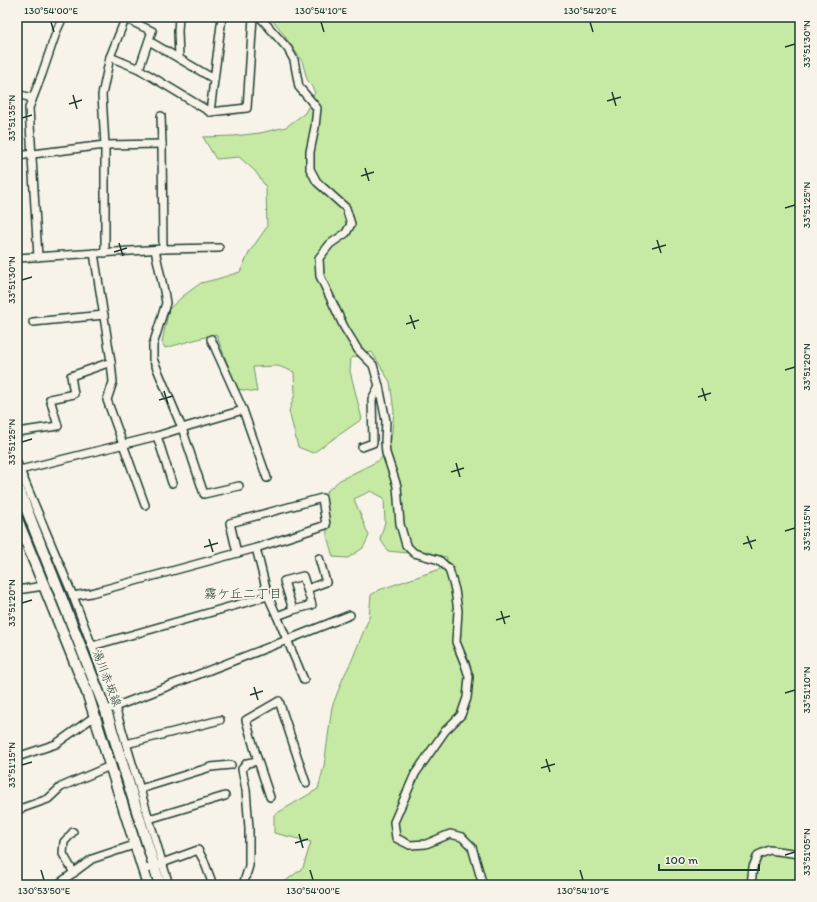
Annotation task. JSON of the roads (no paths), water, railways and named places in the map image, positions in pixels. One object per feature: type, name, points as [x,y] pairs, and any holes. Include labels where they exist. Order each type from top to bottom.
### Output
[{"type":"main road","name":"湯川赤坂線","points":[[17,485],[110,709],[158,865],[160,885]]},
{"type":"main road","name":"湯川赤坂線","points":[[17,519],[88,695],[134,845],[148,885]]},
{"type":"street","points":[[38,256],[28,108],[63,17]]},
{"type":"street","points":[[105,253],[105,145],[102,95],[110,57],[124,17],[152,31],[139,69]]},
{"type":"street","points":[[179,17],[179,58]]},
{"type":"street","points":[[210,112],[222,17]]},
{"type":"street","points":[[110,57],[139,69],[210,112],[247,108],[253,17]]},
{"type":"street","points":[[260,17],[288,49],[294,60],[300,87],[317,108],[310,152],[310,169],[317,182],[346,208],[352,224],[346,233],[330,244],[319,258],[320,276],[344,327],[358,350],[373,366],[379,386],[386,421],[386,453],[397,486],[400,524],[406,545],[414,553],[439,560],[449,569],[455,590],[458,610],[456,642],[469,677],[467,698],[461,715],[445,731],[415,774],[394,822],[396,838],[410,845],[426,844],[450,834],[462,837],[472,847],[483,885]]},
{"type":"street","points":[[149,41],[214,79]]},
{"type":"street","points":[[17,94],[32,98]]},
{"type":"street","points":[[161,116],[163,250]]},
{"type":"street","points":[[17,156],[105,145],[162,144]]},
{"type":"street","points":[[17,258],[219,248]]},
{"type":"street","points":[[155,250],[166,303],[153,346],[153,359],[182,428],[204,494],[239,486]]},
{"type":"street","points":[[94,253],[113,382],[107,400],[145,505]]},
{"type":"street","points":[[33,322],[104,315]]},
{"type":"street","points":[[211,339],[244,410],[267,478]]},
{"type":"street","points":[[17,432],[58,426],[50,399],[74,394],[71,376],[111,362]]},
{"type":"street","points":[[362,447],[374,443],[372,399],[379,386]]},
{"type":"street","points":[[20,470],[158,436],[244,410]]},
{"type":"street","points":[[158,436],[172,483]]},
{"type":"street","points":[[17,463],[73,596],[92,646],[110,709],[126,744],[140,789],[149,820],[158,865],[169,885]]},
{"type":"street","points":[[73,596],[236,554],[326,524],[322,498],[230,524],[236,554]]},
{"type":"street","points":[[256,548],[268,596],[304,680]]},
{"type":"street","points":[[307,589],[326,582],[319,558]]},
{"type":"street","points":[[277,616],[312,605],[303,576],[284,581],[293,610]]},
{"type":"street","points":[[17,590],[44,586]]},
{"type":"street","points":[[92,646],[268,596]]},
{"type":"street","points":[[110,709],[350,615]]},
{"type":"street","points":[[270,797],[246,720],[279,701],[306,783]]},
{"type":"street","points":[[17,757],[56,744],[95,716]]},
{"type":"street","points":[[126,744],[220,720]]},
{"type":"street","points":[[243,885],[249,866],[249,828],[246,790],[242,769],[247,763],[258,761]]},
{"type":"street","points":[[140,789],[211,767],[231,765]]},
{"type":"street","points":[[17,810],[48,799],[61,787],[110,766]]},
{"type":"street","points":[[149,820],[225,796]]},
{"type":"street","points":[[73,832],[64,842],[63,854],[74,873]]},
{"type":"street","points":[[57,885],[92,859],[134,845]]},
{"type":"street","points":[[143,871],[198,850],[213,885]]},
{"type":"street","points":[[751,885],[753,867],[758,855],[769,850],[800,854]]},
{"type":"district","name":"霧ケ丘二丁目","points":[[243,593]]}]
